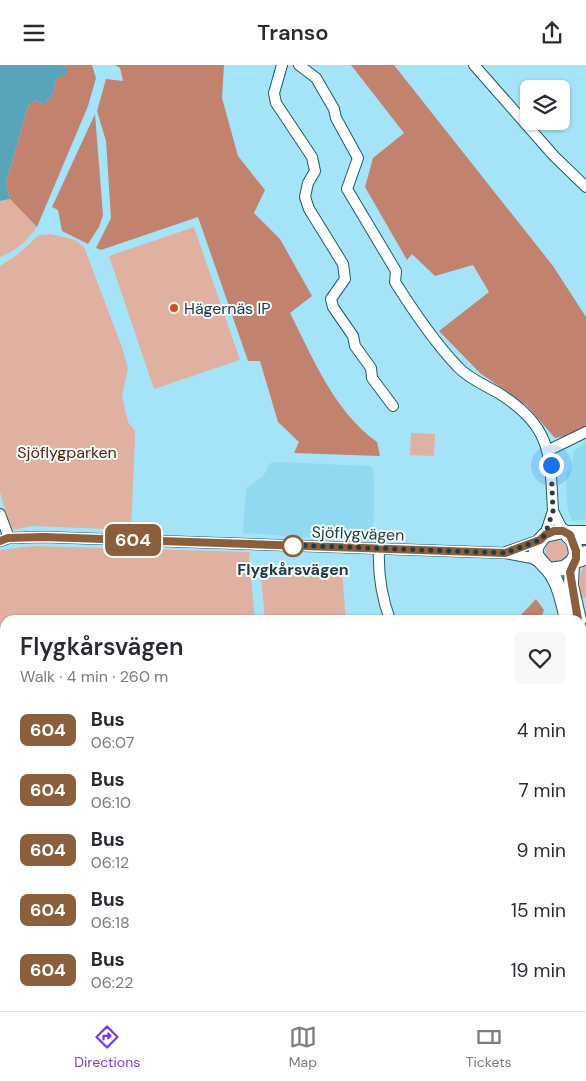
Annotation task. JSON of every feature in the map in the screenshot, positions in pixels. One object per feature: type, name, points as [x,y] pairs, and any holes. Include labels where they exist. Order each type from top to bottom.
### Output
[{"type":"street","points":[[282,65],[274,93],[276,103],[312,157],[316,171],[308,183],[305,197],[309,209],[343,264],[345,279],[331,299],[333,307],[353,336],[355,346],[371,368],[372,378],[393,405]]},
{"type":"street","points":[[299,65],[316,79],[334,109],[336,118],[358,158],[347,189],[396,271],[394,282],[432,336],[460,369],[522,408],[539,430],[549,450],[553,511],[536,554],[554,577],[565,615]]},
{"type":"street","points":[[474,65],[554,155],[586,187]]},
{"type":"street","points":[[549,450],[586,431]]},
{"type":"street","points":[[553,511],[573,534],[579,558],[574,601],[577,615]]},
{"type":"street","points":[[0,514],[4,540]]},
{"type":"street","points":[[542,537],[573,534]]},
{"type":"street","name":"Sjöflygvägen","points":[[4,540],[44,537],[505,553],[532,558],[544,566]]},
{"type":"street","name":"Sjöflygvägen","points":[[505,553],[542,537]]},
{"type":"street","points":[[379,550],[380,573],[389,615]]},
{"type":"street","points":[[544,566],[564,568],[579,558]]},
{"type":"shaded area","points":[[0,65],[62,65],[66,66],[68,73],[55,79],[54,92],[44,105],[35,100],[28,106],[6,183],[10,199],[0,201]]},
{"type":"shaded area","points":[[62,65],[92,65],[96,78],[88,106],[37,227],[10,199],[6,183],[28,106],[35,100],[44,105],[54,92],[55,79],[61,76],[66,66]]},
{"type":"shaded area","points":[[115,65],[224,65],[222,98],[238,156],[265,190],[254,213],[280,239],[312,296],[290,313],[326,383],[349,415],[377,442],[380,456],[294,453],[299,442],[278,422],[260,361],[248,361],[198,217],[101,250],[96,248],[111,218],[106,141],[97,111],[106,79],[123,81],[120,68]]},
{"type":"shaded area","points":[[351,65],[394,65],[553,266],[586,317],[586,427],[579,433],[555,438],[527,406],[480,373],[439,331],[489,292],[473,265],[435,276],[412,254],[407,260],[365,187],[373,158],[404,133]]},
{"type":"shaded area","points":[[95,114],[103,215],[99,227],[88,244],[62,231],[58,210],[52,207]]},
{"type":"shaded area","points":[[586,441],[586,519],[572,521],[567,505],[566,472],[571,470],[574,451]]},
{"type":"shaded area","points":[[270,463],[370,466],[373,469],[374,512],[372,534],[368,541],[243,533],[246,489],[264,475]]},
{"type":"shaded area","points":[[536,599],[544,610],[542,615],[521,615]]},
{"type":"green space","points":[[10,199],[37,227],[21,245],[0,257],[0,201]]},
{"type":"green space","name":"Hägernäs IP","points":[[194,227],[240,360],[154,389],[109,256]]},
{"type":"green space","name":"Sjöflygparken","points":[[51,234],[75,240],[84,247],[122,347],[128,368],[122,396],[128,422],[135,431],[131,530],[32,526],[13,530],[8,521],[0,492],[0,266],[17,255],[39,235]]},
{"type":"green space","points":[[411,433],[435,434],[434,456],[410,455]]},
{"type":"green space","points":[[552,540],[560,540],[567,547],[567,555],[560,562],[552,562],[545,555],[545,547]]},
{"type":"green space","points":[[33,546],[250,552],[255,615],[0,615],[0,550]]},
{"type":"green space","points":[[586,560],[586,598],[580,599],[580,575]]},
{"type":"green space","points":[[342,570],[346,615],[265,615],[261,578]]},
{"type":"bus line","name":"604","points":[[0,541],[8,538],[44,537],[505,553],[540,540],[545,535],[554,531],[563,531],[570,535],[575,543],[576,559],[572,564],[570,572],[577,615]]},
{"type":"place","name":"Hägernäs IP","points":[[174,308]]},
{"type":"place","name":"Flygkårsvägen","points":[[293,546]]},
{"type":"route","points":[[293,546],[290,545],[379,550],[505,553],[540,540],[545,535],[553,511],[551,465]]}]
